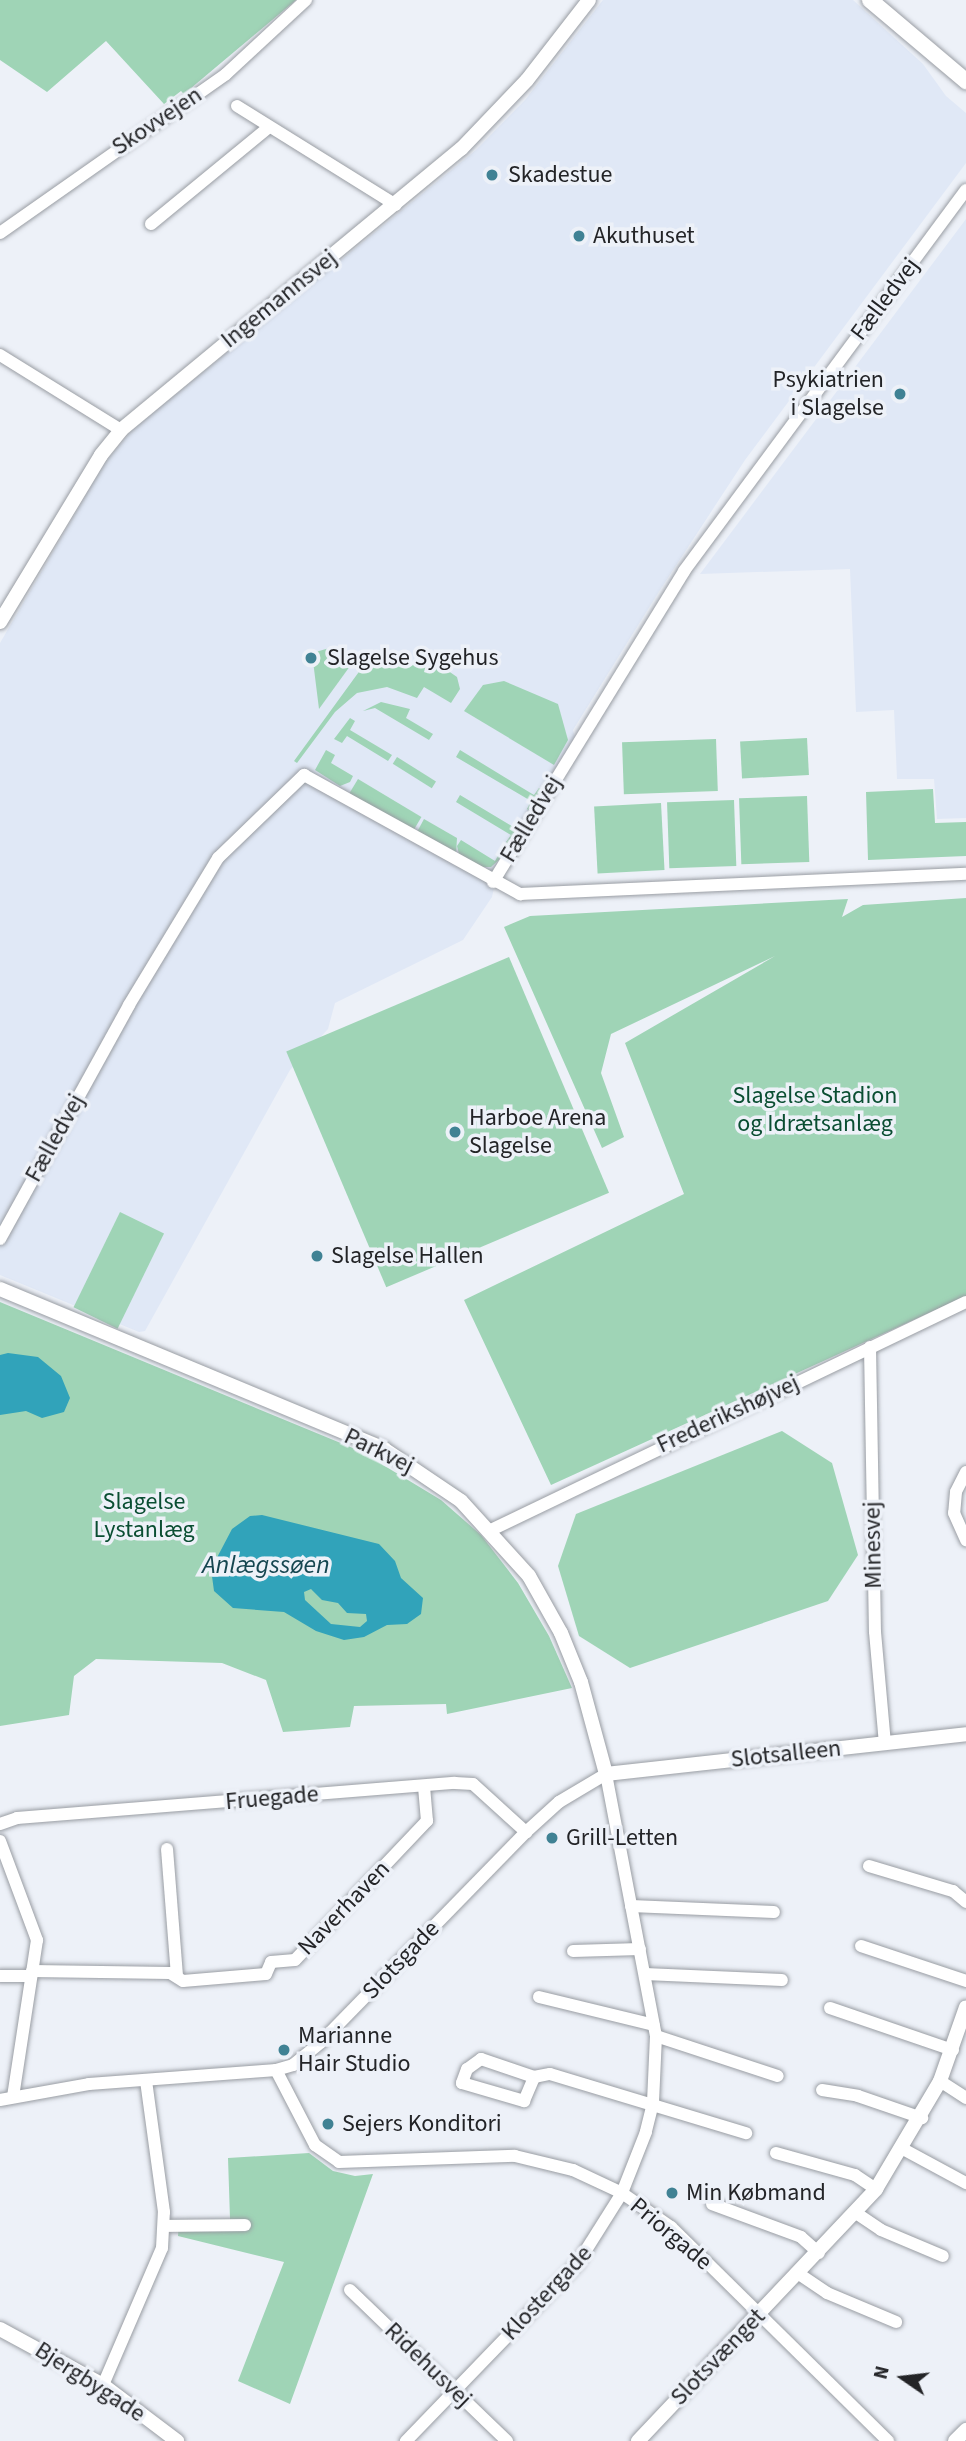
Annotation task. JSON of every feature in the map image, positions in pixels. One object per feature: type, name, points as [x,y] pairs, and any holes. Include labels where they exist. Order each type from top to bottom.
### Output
[{"type":"main road","points":[[870,0],[966,81]]},
{"type":"street","name":"Skovvejen","points":[[0,233],[226,74],[306,0]]},
{"type":"street","name":"Ingemannsvej","points":[[0,622],[101,455],[121,429],[396,205],[496,115],[589,0]]},
{"type":"street","points":[[237,106],[396,205]]},
{"type":"street","points":[[151,224],[269,127]]},
{"type":"street","name":"Fælledvej","points":[[0,1239],[129,1005],[218,858],[294,782],[304,775],[338,791],[493,882],[687,566],[966,190]]},
{"type":"street","points":[[0,355],[121,429]]},
{"type":"street","points":[[493,882],[527,894],[966,874]]},
{"type":"street","name":"Parkvej","points":[[0,1289],[384,1449],[461,1501],[491,1530],[529,1576],[561,1633],[581,1682],[606,1773]]},
{"type":"street","name":"Frederikshøjvej","points":[[491,1530],[966,1302]]},
{"type":"street","name":"Minesvej","points":[[870,1347],[875,1632],[885,1743]]},
{"type":"street","points":[[966,1472],[956,1492],[954,1513],[966,1540]]},
{"type":"street","name":"Slotsalleen","points":[[606,1773],[966,1734]]},
{"type":"street","name":"Slotsgade","points":[[6,2098],[146,2080],[276,2070],[293,2064],[321,2042],[526,1832],[559,1802],[606,1773]]},
{"type":"street","name":"Klostergade","points":[[406,2441],[578,2263],[622,2193],[636,2164],[653,2103],[655,2031],[606,1773]]},
{"type":"street","name":"Fruegade","points":[[0,1824],[18,1818],[473,1784],[526,1832]]},
{"type":"street","name":"Naverhaven","points":[[0,1976],[32,1973],[177,1977],[183,1981],[266,1974],[271,1962],[295,1960],[428,1821],[424,1786]]},
{"type":"street","points":[[0,1841],[35,1929],[32,1973],[6,2098]]},
{"type":"street","points":[[167,1849],[177,1977]]},
{"type":"street","points":[[869,1866],[953,1891],[966,1902]]},
{"type":"street","points":[[631,1906],[774,1912]]},
{"type":"street","points":[[861,1946],[966,1981]]},
{"type":"street","points":[[573,1951],[640,1949]]},
{"type":"street","points":[[645,1974],[782,1980]]},
{"type":"street","points":[[539,1997],[655,2031],[778,2076]]},
{"type":"street","points":[[830,2008],[953,2050]]},
{"type":"street","name":"Slotsvænget","points":[[638,2441],[819,2253],[876,2189],[922,2118],[953,2050],[966,2010]]},
{"type":"street","points":[[534,2077],[524,2101],[463,2083],[467,2069],[481,2059],[534,2077],[550,2074],[746,2133]]},
{"type":"street","name":"Priorgade","points":[[276,2070],[309,2138],[339,2162],[514,2156],[573,2170],[622,2193],[671,2227],[888,2441]]},
{"type":"street","points":[[103,2385],[155,2273],[164,2226],[146,2080]]},
{"type":"street","points":[[940,2081],[966,2098]]},
{"type":"street","points":[[822,2090],[858,2096],[922,2118]]},
{"type":"street","points":[[903,2149],[966,2183]]},
{"type":"street","points":[[776,2153],[855,2175],[876,2189]]},
{"type":"street","points":[[712,2204],[801,2236],[819,2253]]},
{"type":"street","points":[[856,2213],[881,2230],[943,2256]]},
{"type":"street","points":[[164,2226],[245,2225]]},
{"type":"street","points":[[799,2274],[827,2294],[896,2322]]},
{"type":"street","name":"Ridehusvej","points":[[350,2290],[507,2441]]},
{"type":"street","name":"Bjergbygade","points":[[0,2329],[103,2385],[177,2441]]},
{"type":"street","points":[[955,2441],[966,2430]]},
{"type":"shaded area","name":"Slagelse Sygehus","points":[[603,0],[853,0],[923,64],[946,96],[966,113],[966,163],[745,460],[660,590],[573,730],[575,737],[500,861],[492,897],[463,940],[335,1003],[328,1029],[290,1070],[145,1331],[139,1332],[0,1275],[0,643],[104,464],[132,430],[476,150],[525,100]]},
{"type":"shaded area","name":"Psykiatrien i Slagelse","points":[[966,219],[966,818],[937,819],[934,779],[897,779],[894,710],[856,712],[850,569],[700,574]]},
{"type":"green space","points":[[0,0],[296,0],[184,94],[181,91],[164,104],[106,41],[47,92],[0,60]]},
{"type":"green space","points":[[333,647],[353,662],[319,709],[312,653]]},
{"type":"green space","points":[[431,659],[457,677],[460,689],[451,703],[424,687],[417,698],[387,687],[357,693],[335,712],[297,763],[294,761],[361,669]]},
{"type":"green space","points":[[504,681],[558,704],[568,740],[554,765],[464,711],[483,685]]},
{"type":"green space","points":[[381,702],[410,709],[406,718],[433,734],[429,740],[375,708],[363,711]]},
{"type":"green space","points":[[350,718],[355,721],[350,730],[392,755],[388,761],[347,736],[342,743],[334,739]]},
{"type":"green space","points":[[807,738],[809,775],[742,778],[740,742]]},
{"type":"green space","points":[[716,739],[718,791],[624,794],[622,742]]},
{"type":"green space","points":[[326,750],[335,755],[331,763],[353,776],[350,782],[340,786],[315,770]]},
{"type":"green space","points":[[460,750],[534,795],[539,788],[544,789],[530,811],[527,809],[531,801],[456,757]]},
{"type":"green space","points":[[397,757],[436,781],[432,788],[393,764]]},
{"type":"green space","points":[[358,779],[421,817],[413,832],[349,794]]},
{"type":"green space","points":[[933,789],[935,823],[966,822],[966,856],[868,860],[866,792]]},
{"type":"green space","points":[[460,795],[515,828],[519,820],[523,823],[510,845],[506,842],[511,835],[456,802]]},
{"type":"green space","points":[[807,796],[809,862],[741,864],[739,798]]},
{"type":"green space","points":[[734,800],[736,866],[669,868],[667,802]]},
{"type":"green space","points":[[661,803],[665,870],[598,873],[594,807]]},
{"type":"green space","points":[[424,819],[457,838],[456,855],[417,832]]},
{"type":"green space","points":[[461,840],[495,861],[499,854],[503,856],[491,867],[478,867],[460,858],[457,846]]},
{"type":"green space","name":"Slagelse Stadion og Idrætsanlæg","points":[[966,898],[966,1296],[551,1485],[464,1300],[684,1194],[625,1043],[775,956],[611,1034],[601,1073],[624,1137],[602,1148],[504,927],[530,916],[848,899],[842,917],[863,905]]},
{"type":"green space","name":"Harboe Arena Slagelse","points":[[509,957],[609,1193],[386,1287],[286,1052]]},
{"type":"green space","points":[[120,1212],[164,1233],[118,1329],[74,1307]]},
{"type":"green space","name":"Slagelse Lystanlæg","points":[[0,1302],[360,1451],[441,1500],[481,1535],[518,1583],[549,1636],[572,1688],[447,1714],[446,1704],[354,1706],[350,1727],[283,1732],[266,1680],[222,1663],[96,1659],[74,1676],[69,1715],[0,1726]]},
{"type":"green space","points":[[782,1431],[832,1463],[858,1555],[828,1601],[630,1668],[579,1636],[558,1566],[576,1514]]},
{"type":"green space","points":[[309,2153],[333,2171],[355,2176],[373,2174],[290,2404],[238,2381],[284,2262],[178,2236],[179,2222],[230,2219],[228,2158]]},
{"type":"water","points":[[8,1353],[38,1357],[61,1376],[70,1398],[64,1412],[42,1418],[26,1411],[0,1415],[0,1355]]},
{"type":"water","name":"Anlægssøen","points":[[262,1515],[379,1544],[395,1561],[401,1578],[423,1598],[421,1614],[407,1624],[387,1625],[364,1637],[344,1640],[316,1631],[284,1612],[233,1608],[214,1591],[211,1569],[232,1529],[250,1516]],"holes":[[[311,1589],[322,1600],[338,1603],[347,1613],[366,1614],[367,1621],[360,1627],[331,1624],[305,1600],[304,1592]]]},
{"type":"place","name":"Skadestue","points":[[492,175]]},
{"type":"place","name":"Akuthuset","points":[[579,236]]},
{"type":"place","name":"Psykiatrien i Slagelse","points":[[900,394]]},
{"type":"place","name":"Slagelse Sygehus","points":[[311,658]]},
{"type":"place","name":"Harboe Arena Slagelse","points":[[455,1132]]},
{"type":"place","name":"Slagelse Hallen","points":[[317,1256]]},
{"type":"place","name":"Grill-Letten","points":[[552,1838]]},
{"type":"place","name":"Marianne Hair Studio","points":[[284,2050]]},
{"type":"place","name":"Sejers Konditori","points":[[328,2124]]},
{"type":"place","name":"Min Købmand","points":[[672,2193]]}]
